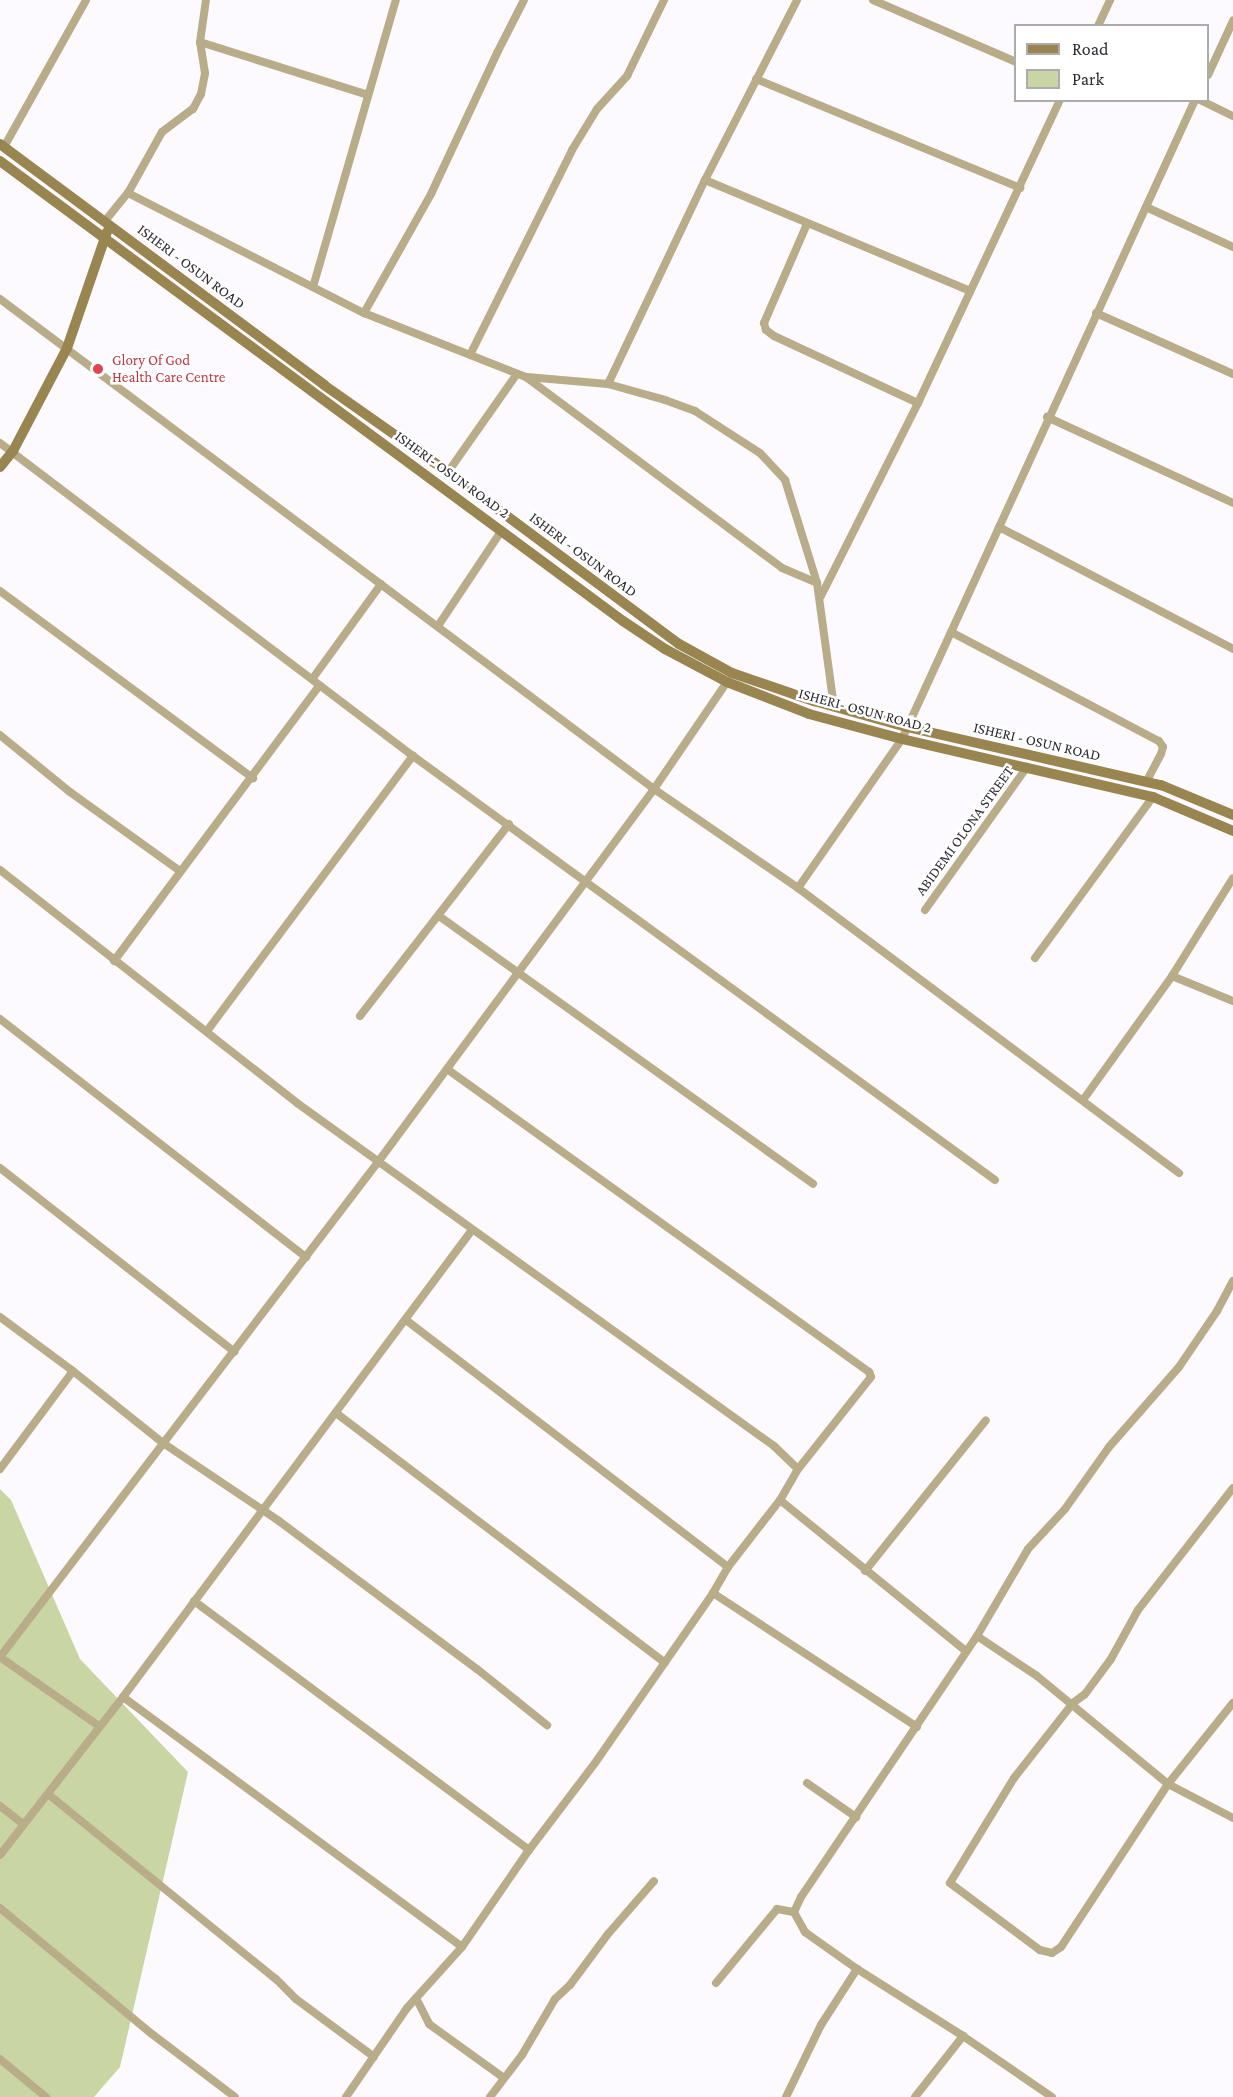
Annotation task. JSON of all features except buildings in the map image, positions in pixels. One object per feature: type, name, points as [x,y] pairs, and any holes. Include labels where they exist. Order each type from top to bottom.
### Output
[{"type":"main road","name":"ISHERI - OSUN ROAD","points":[[2,146],[107,228],[448,472],[679,644],[732,673],[834,707],[907,727],[1146,782],[1233,815]]},
{"type":"main road","name":"ISHERI- OSUN ROAD 2","points":[[0,161],[107,228],[502,530],[623,621],[665,649],[727,682],[808,714],[902,739],[1153,797],[1233,831]]},
{"type":"main road","points":[[0,467],[13,452],[67,348],[107,228]]},
{"type":"street","points":[[2,146],[86,0]]},
{"type":"street","points":[[107,228],[162,132],[194,109],[201,94],[205,73],[200,42],[206,0]]},
{"type":"street","points":[[314,287],[396,0]]},
{"type":"street","points":[[364,314],[431,194],[491,63],[525,0]]},
{"type":"street","points":[[470,355],[572,150],[597,109],[627,76],[664,0]]},
{"type":"street","points":[[608,384],[705,180],[797,0]]},
{"type":"street","points":[[873,0],[1014,61]]},
{"type":"street","points":[[1099,24],[1110,0]]},
{"type":"street","points":[[1209,73],[1233,21]]},
{"type":"street","points":[[200,42],[368,95]]},
{"type":"street","points":[[756,79],[1020,188]]},
{"type":"street","points":[[821,596],[918,402],[1059,102]]},
{"type":"street","points":[[798,888],[902,739],[1047,417],[1194,102]]},
{"type":"street","points":[[1204,102],[1233,116]]},
{"type":"street","points":[[705,180],[970,291]]},
{"type":"street","points":[[128,193],[364,314],[526,377],[608,384],[665,400],[695,411],[760,453],[785,480],[821,596],[834,707]]},
{"type":"street","points":[[1146,207],[1233,248]]},
{"type":"street","points":[[807,224],[764,323],[766,330],[774,336],[918,402]]},
{"type":"street","points":[[0,299],[654,789],[798,888],[1179,1173]]},
{"type":"street","points":[[1096,313],[1233,374]]},
{"type":"street","points":[[448,472],[517,374]]},
{"type":"street","points":[[526,377],[782,568],[817,583]]},
{"type":"street","points":[[1047,417],[1233,503]]},
{"type":"street","points":[[0,443],[413,756],[995,1180]]},
{"type":"street","points":[[999,527],[1233,649]]},
{"type":"street","points":[[438,626],[502,530]]},
{"type":"street","points":[[313,678],[381,584]]},
{"type":"street","points":[[0,591],[253,778]]},
{"type":"street","points":[[951,632],[1159,741],[1163,747],[1161,754],[1146,782]]},
{"type":"street","points":[[99,1726],[0,1657],[378,1162],[654,789],[727,682]]},
{"type":"street","points":[[114,961],[321,685]]},
{"type":"street","points":[[0,735],[70,792],[180,871]]},
{"type":"street","points":[[207,1031],[413,756]]},
{"type":"street","name":"ABIDEMI OLONA STREET","points":[[925,910],[1027,767]]},
{"type":"street","points":[[1035,958],[1153,797]]},
{"type":"street","points":[[360,1016],[509,824]]},
{"type":"street","points":[[0,870],[114,961],[378,1162],[774,1446],[798,1469]]},
{"type":"street","points":[[1083,1100],[1172,975],[1233,878]]},
{"type":"street","points":[[439,916],[813,1184]]},
{"type":"street","points":[[1172,975],[1233,1001]]},
{"type":"street","points":[[0,1019],[306,1257]]},
{"type":"street","points":[[346,2097],[416,1998],[462,1947],[529,1850],[596,1763],[713,1593],[728,1567],[780,1500],[798,1469],[871,1377],[869,1372],[447,1069]]},
{"type":"street","points":[[0,1168],[235,1352]]},
{"type":"street","points":[[0,1855],[123,1697],[472,1230]]},
{"type":"street","points":[[794,1912],[801,1897],[977,1636],[1028,1549],[1065,1509],[1109,1447],[1179,1367],[1217,1311],[1233,1281]]},
{"type":"street","points":[[0,1317],[73,1371],[163,1443],[262,1511],[477,1669],[547,1725]]},
{"type":"street","points":[[406,1320],[728,1567]]},
{"type":"street","points":[[0,1469],[73,1371]]},
{"type":"street","points":[[336,1413],[665,1663]]},
{"type":"street","points":[[865,1571],[986,1420]]},
{"type":"street","points":[[1233,1488],[1138,1610],[1111,1659],[1085,1694],[1073,1704],[1014,1778],[999,1806],[951,1877],[950,1883],[1040,1950],[1052,1953],[1061,1947],[1168,1784],[1233,1703]]},
{"type":"street","points":[[780,1500],[966,1651]]},
{"type":"street","points":[[713,1593],[917,1727]]},
{"type":"street","points":[[194,1600],[529,1850]]},
{"type":"street","points":[[977,1636],[1019,1663],[1073,1704],[1168,1784],[1233,1818]]},
{"type":"street","points":[[123,1697],[462,1947]]},
{"type":"street","points":[[807,1784],[856,1817]]},
{"type":"street","points":[[48,1794],[276,1979],[296,1999],[374,2057]]},
{"type":"street","points":[[0,1806],[23,1824]]},
{"type":"street","points":[[490,2097],[522,2055],[555,1999],[570,1985],[654,1881]]},
{"type":"street","points":[[0,1908],[152,2034],[235,2097]]},
{"type":"street","points":[[716,1983],[777,1909],[794,1912]]},
{"type":"street","points":[[794,1912],[805,1932],[857,1969],[963,2036],[1048,2096]]},
{"type":"street","points":[[786,2097],[821,2025],[857,1969]]},
{"type":"street","points":[[416,1998],[429,2024],[504,2078]]},
{"type":"street","points":[[915,2097],[963,2036]]},
{"type":"street","points":[[0,2059],[46,2097]]},
{"type":"green space","points":[[0,1489],[11,1500],[80,1659],[188,1772],[120,2067],[94,2097],[0,2097]]},
{"type":"place","name":"Glory Of God Health Care Centre","points":[[98,369]]}]
